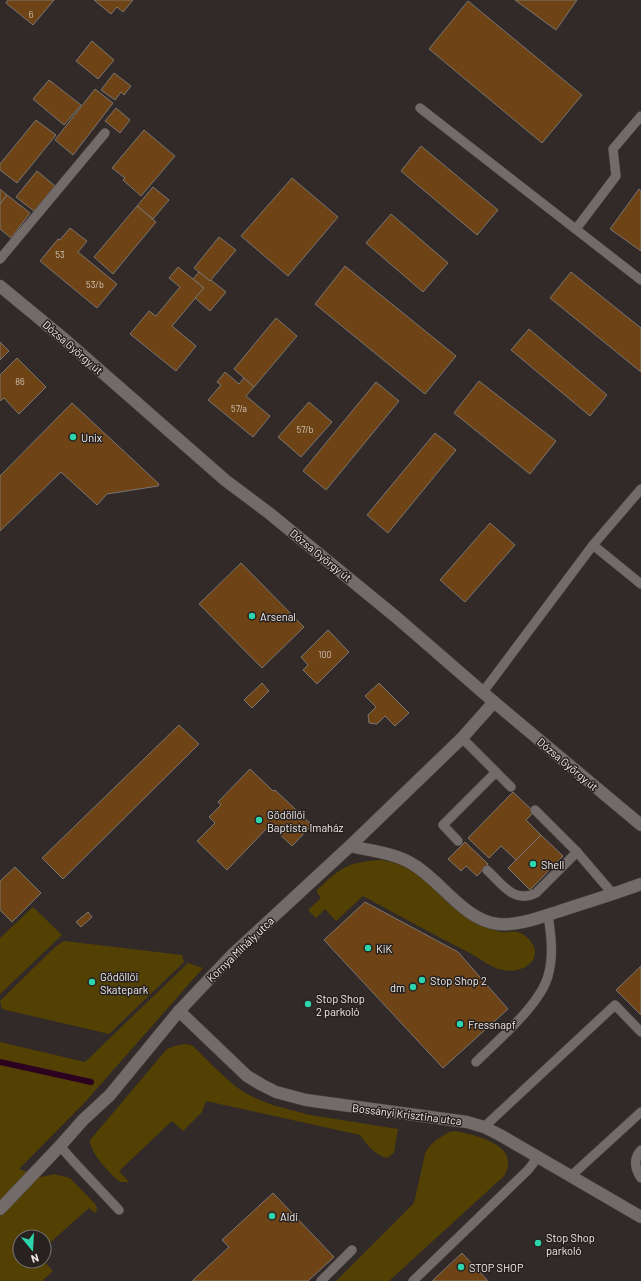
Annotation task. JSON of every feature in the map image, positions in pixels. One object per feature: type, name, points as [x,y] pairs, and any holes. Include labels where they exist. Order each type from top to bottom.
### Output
[{"type":"street","name":"Dózsa György út","points":[[0,286],[64,338],[225,480],[269,513],[390,612],[494,702],[641,825]]},
{"type":"street","name":"Kornya Mihály utca","points":[[0,1209],[83,1120],[110,1095],[179,1011],[232,955],[350,846],[462,738],[494,702]]},
{"type":"street","points":[[350,846],[386,854],[413,864],[430,876],[474,916],[497,924],[518,923],[641,884]]},
{"type":"street","name":"Bossányi Krisztina utca","points":[[179,1011],[248,1076],[262,1085],[283,1094],[306,1100],[467,1122],[484,1127],[641,1217]]},
{"type":"lane","points":[[420,108],[641,280]]},
{"type":"lane","points":[[576,230],[616,176],[613,149],[641,116]]},
{"type":"lane","points":[[0,259],[105,133]]},
{"type":"lane","points":[[483,692],[593,545],[641,489]]},
{"type":"lane","points":[[593,545],[641,584]]},
{"type":"lane","points":[[462,738],[511,787]]},
{"type":"lane","points":[[458,841],[443,825],[496,772]]},
{"type":"lane","points":[[534,810],[577,852],[613,894]]},
{"type":"lane","points":[[488,870],[510,892],[518,897],[528,897],[536,893],[577,852]]},
{"type":"lane","points":[[476,1062],[522,1016],[544,987],[549,975],[551,958],[548,914]]},
{"type":"lane","points":[[484,1127],[615,1005],[641,1032]]},
{"type":"lane","points":[[571,1176],[641,1112]]},
{"type":"lane","points":[[60,1146],[119,1210]]},
{"type":"lane","points":[[641,1150],[636,1158],[635,1165],[641,1178]]},
{"type":"lane","points":[[413,1281],[523,1175],[538,1157]]},
{"type":"lane","points":[[321,1281],[352,1250]]},
{"type":"shaded area","points":[[381,860],[406,867],[416,873],[460,912],[480,924],[501,932],[516,932],[524,935],[535,949],[535,956],[532,962],[520,969],[511,971],[498,969],[363,896],[336,921],[325,909],[316,918],[308,910],[321,898],[316,891],[338,872],[360,862]]},
{"type":"shaded area","points":[[33,907],[62,935],[0,994],[0,938]]},
{"type":"shaded area","name":"Gödöllői Skatepark","points":[[64,941],[182,955],[184,962],[109,1034],[2,1009],[0,1001],[55,947]]},
{"type":"shaded area","points":[[188,963],[203,968],[86,1101],[19,1169],[42,1177],[54,1174],[70,1178],[96,1205],[97,1209],[95,1213],[89,1208],[52,1241],[52,1229],[12,1229],[12,1269],[51,1269],[53,1271],[42,1281],[0,1281],[0,1042],[85,1062]]},
{"type":"shaded area","points":[[186,1044],[193,1046],[235,1086],[262,1101],[310,1115],[398,1129],[394,1153],[387,1158],[379,1155],[368,1146],[360,1135],[206,1101],[202,1112],[183,1131],[172,1121],[119,1171],[129,1182],[120,1182],[106,1169],[97,1157],[93,1151],[90,1140],[167,1049]]},
{"type":"shaded area","points":[[456,1131],[485,1139],[502,1149],[507,1157],[508,1165],[504,1176],[389,1281],[336,1281],[414,1203],[425,1154],[429,1147],[436,1140],[449,1132]]},
{"type":"building","points":[[8,0],[54,0],[33,25],[6,3]]},
{"type":"building","points":[[94,0],[133,0],[123,12],[117,7],[111,14]]},
{"type":"building","points":[[515,0],[577,0],[556,30]]},
{"type":"building","points":[[468,1],[582,95],[542,143],[429,49]]},
{"type":"building","points":[[92,41],[114,60],[98,79],[76,61]]},
{"type":"building","points":[[114,73],[131,86],[124,95],[121,92],[115,100],[101,90]]},
{"type":"building","points":[[49,80],[81,105],[64,125],[33,99]]},
{"type":"building","points":[[95,89],[113,103],[73,155],[55,140]]},
{"type":"building","points":[[116,108],[130,120],[120,133],[105,121]]},
{"type":"building","points":[[36,120],[56,135],[17,183],[0,170],[0,164]]},
{"type":"building","points":[[144,130],[175,156],[141,196],[123,180],[125,178],[112,168]]},
{"type":"building","points":[[421,146],[498,210],[477,235],[401,171]]},
{"type":"building","points":[[37,171],[55,186],[34,211],[16,197]]},
{"type":"building","points":[[292,178],[338,217],[288,276],[241,236]]},
{"type":"building","points":[[153,187],[169,200],[153,219],[137,206]]},
{"type":"building","points":[[0,189],[7,195],[0,204]]},
{"type":"building","points":[[639,189],[641,191],[641,251],[610,229]]},
{"type":"building","points":[[7,195],[30,213],[11,238],[0,229],[0,204]]},
{"type":"building","points":[[137,206],[156,222],[113,274],[94,257]]},
{"type":"building","points":[[391,214],[448,263],[423,292],[366,243]]},
{"type":"building","points":[[70,228],[87,241],[78,252],[117,284],[97,308],[40,261],[58,239],[60,240]]},
{"type":"building","points":[[219,237],[236,250],[210,281],[194,268]]},
{"type":"building","points":[[345,266],[456,356],[425,394],[315,304]]},
{"type":"building","points":[[178,267],[204,288],[172,326],[196,346],[176,371],[130,334],[149,311],[156,316],[180,287],[169,278]]},
{"type":"building","points":[[199,272],[226,292],[210,311],[195,298],[204,288],[193,279]]},
{"type":"building","points":[[571,272],[641,328],[641,372],[550,298]]},
{"type":"building","points":[[276,318],[297,336],[254,387],[234,369]]},
{"type":"building","points":[[529,329],[607,395],[590,416],[511,350]]},
{"type":"building","points":[[0,342],[9,351],[0,360]]},
{"type":"building","points":[[17,358],[46,387],[19,414],[4,398],[0,401],[0,375]]},
{"type":"building","points":[[225,372],[239,384],[244,378],[254,387],[246,396],[270,416],[253,437],[208,400],[221,385],[217,382]]},
{"type":"building","points":[[479,381],[556,441],[530,474],[454,413]]},
{"type":"building","points":[[376,382],[399,401],[326,490],[303,471]]},
{"type":"building","points":[[309,402],[332,422],[301,457],[278,437]]},
{"type":"building","name":"Unix","points":[[72,403],[159,484],[158,486],[107,494],[97,505],[61,472],[0,531],[0,476]]},
{"type":"building","points":[[435,433],[456,450],[388,533],[367,515]]},
{"type":"building","points":[[490,523],[515,545],[465,602],[440,580]]},
{"type":"building","name":"Arsenal","points":[[241,563],[304,627],[262,668],[199,604]]},
{"type":"building","points":[[328,630],[349,652],[317,684],[303,670],[308,665],[301,657]]},
{"type":"building","points":[[262,683],[269,691],[252,708],[244,700]]},
{"type":"building","points":[[379,683],[409,713],[395,726],[385,716],[377,724],[369,723],[368,715],[376,707],[365,696]]},
{"type":"building","points":[[179,725],[199,744],[63,879],[42,858]]},
{"type":"building","name":"Gödöllői Baptista Imaház","points":[[250,769],[312,825],[292,846],[270,825],[227,870],[197,841],[215,823],[209,817],[221,805],[218,802]]},
{"type":"building","points":[[513,792],[534,812],[526,820],[541,835],[516,860],[501,846],[489,858],[468,838]]},
{"type":"building","name":"Shell","points":[[541,835],[563,856],[530,890],[508,868]]},
{"type":"building","points":[[465,842],[488,864],[477,876],[466,866],[461,871],[448,859]]},
{"type":"building","points":[[15,867],[41,893],[12,922],[0,910],[0,881]]},
{"type":"building","name":"Stop Shop 2","points":[[365,902],[458,952],[508,1009],[443,1068],[324,940]]},
{"type":"building","points":[[88,912],[92,917],[81,927],[76,922]]},
{"type":"building","points":[[641,966],[641,1015],[616,990]]},
{"type":"building","name":"Aldi","points":[[273,1193],[334,1257],[308,1281],[192,1281],[229,1247],[222,1240]]},
{"type":"building","name":"STOP SHOP","points":[[462,1253],[488,1281],[432,1281]]},
{"type":"waterway","points":[[0,1062],[91,1082]]},
{"type":"place","name":"Unix","points":[[73,437]]},
{"type":"place","name":"Arsenal","points":[[252,616]]},
{"type":"place","name":"Gödöllői Baptista Imaház","points":[[259,820]]},
{"type":"place","name":"Shell","points":[[533,864]]},
{"type":"place","name":"KiK","points":[[368,948]]},
{"type":"place","name":"Stop Shop 2","points":[[422,980]]},
{"type":"place","name":"Gödöllői Skatepark","points":[[92,982]]},
{"type":"place","name":"dm","points":[[413,987]]},
{"type":"place","name":"Stop Shop 2 parkoló","points":[[308,1004]]},
{"type":"place","name":"Fressnapf","points":[[460,1024]]},
{"type":"place","name":"Aldi","points":[[272,1216]]},
{"type":"place","name":"Stop Shop parkoló","points":[[538,1243]]},
{"type":"place","name":"STOP SHOP","points":[[461,1267]]}]
